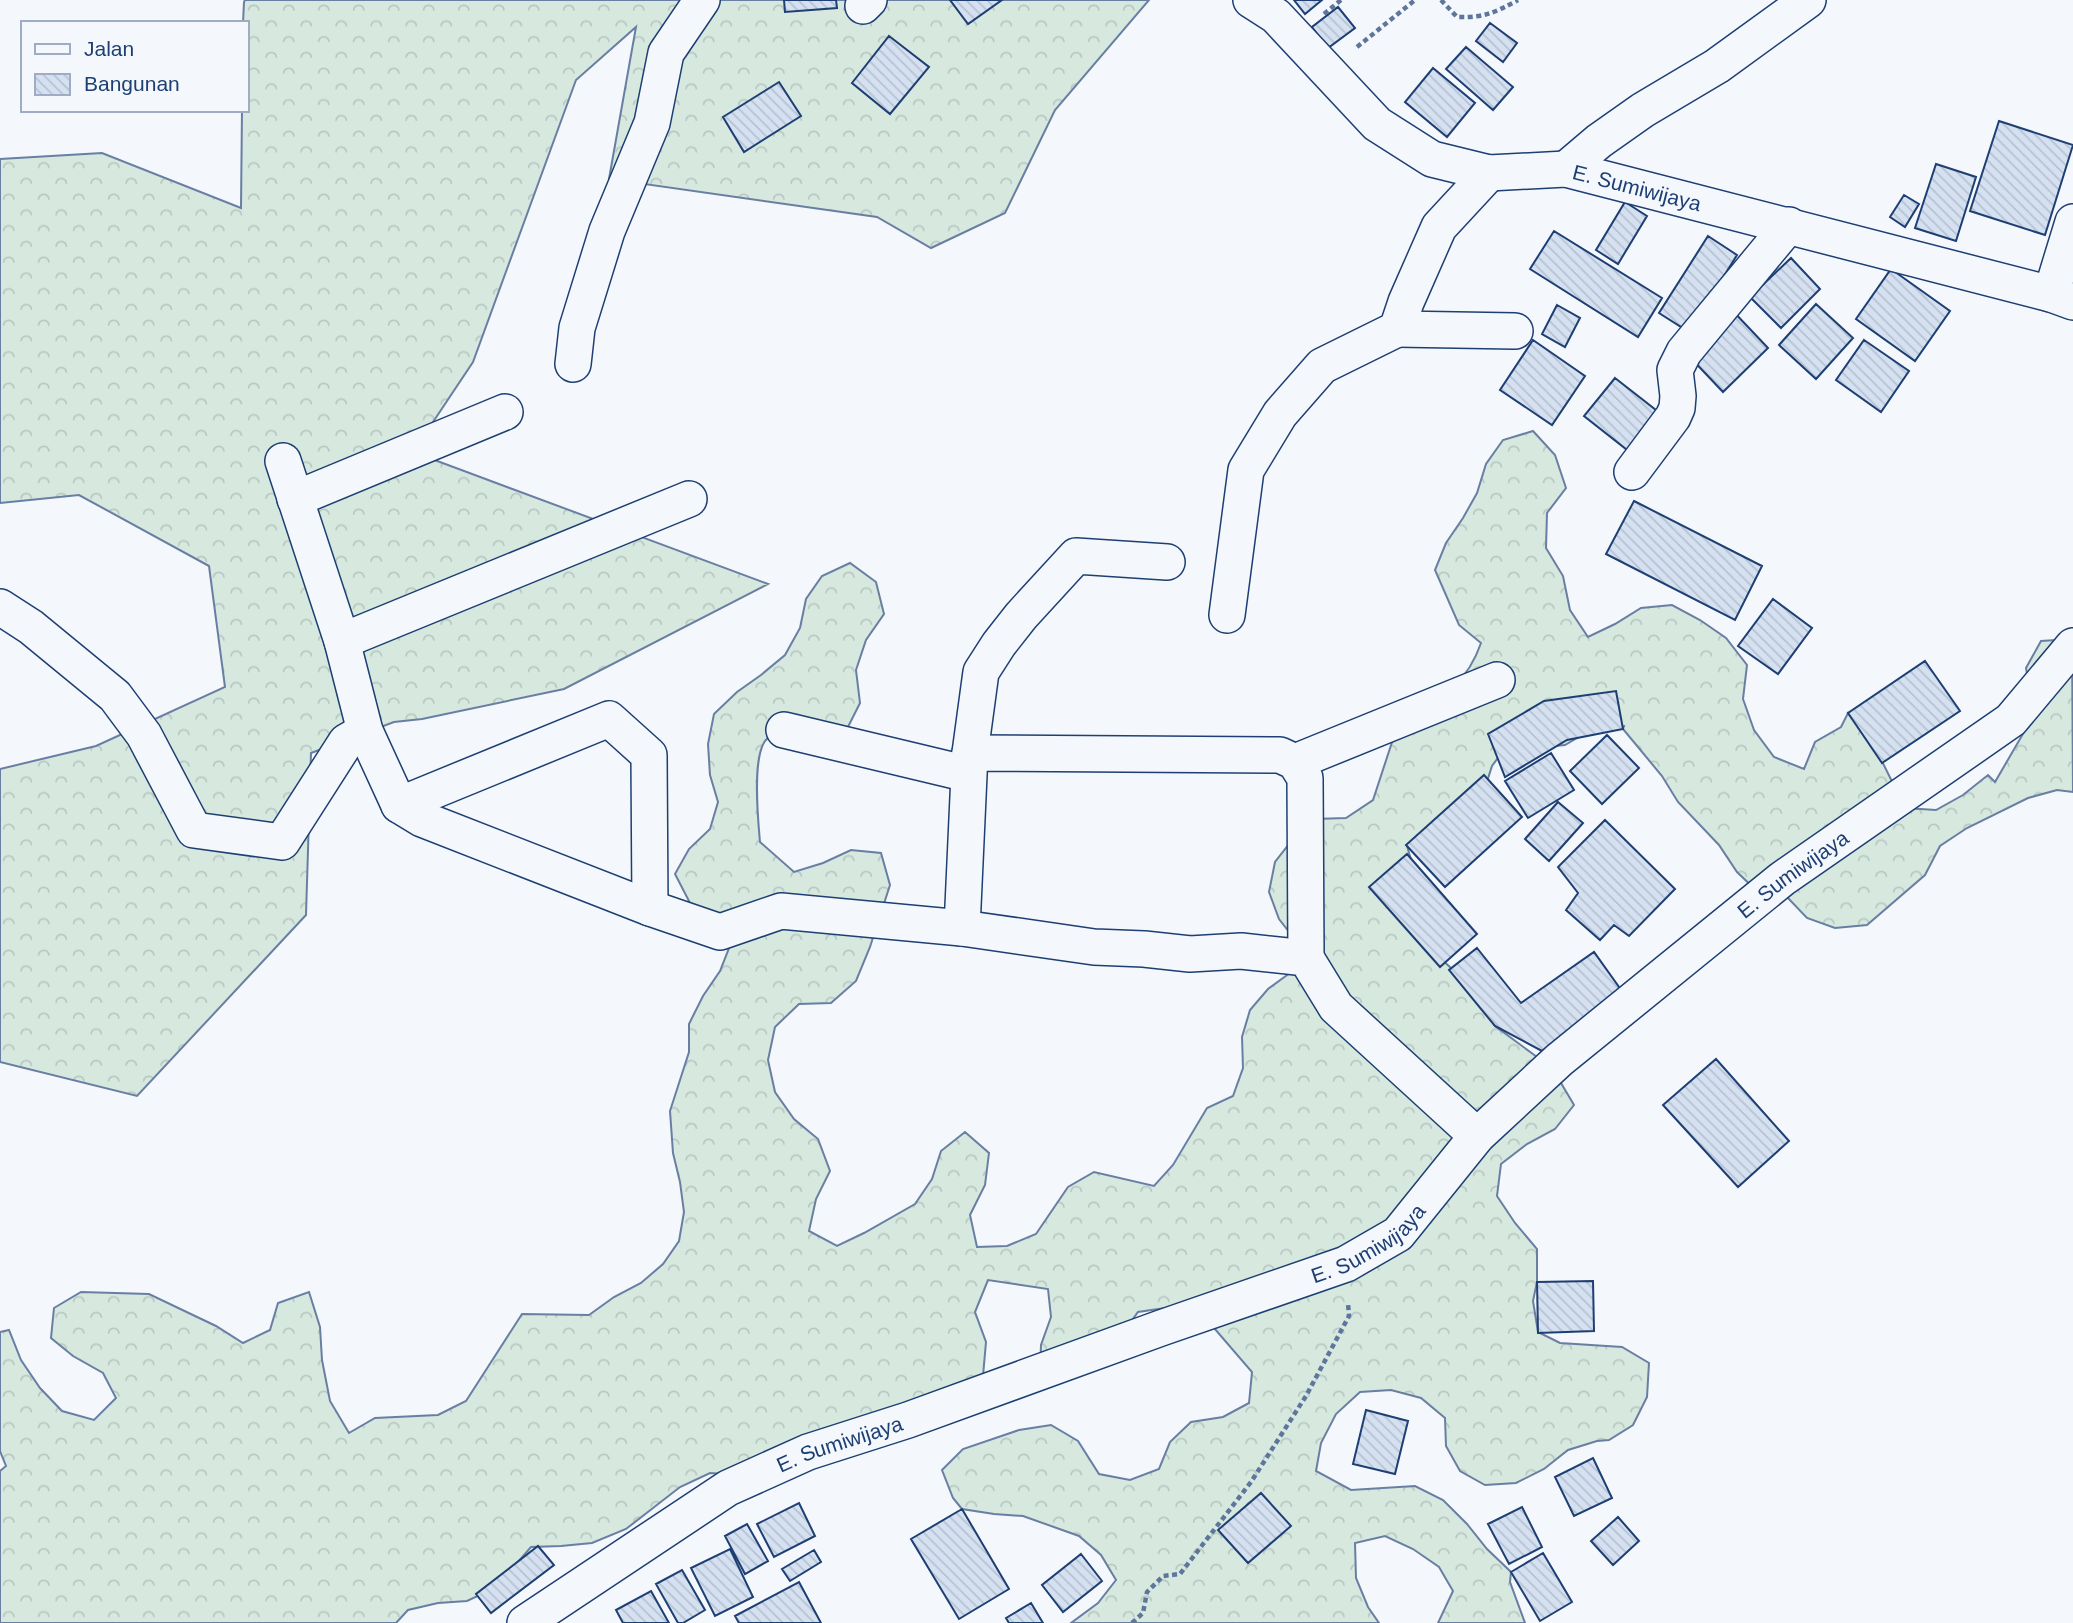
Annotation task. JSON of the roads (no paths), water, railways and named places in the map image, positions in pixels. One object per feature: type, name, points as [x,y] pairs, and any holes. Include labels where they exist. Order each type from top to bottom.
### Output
[{"type":"street","points":[[573,364],[577,328],[607,231],[652,123],[666,54],[702,0]]},
{"type":"street","name":"E. Sumiwijaya","points":[[1251,0],[1276,16],[1377,124],[1433,159],[1489,173],[1566,169],[2062,298]]},
{"type":"street","points":[[1566,169],[1643,110],[1717,66],[1808,0]]},
{"type":"street","points":[[1397,329],[1438,228],[1489,173]]},
{"type":"street","points":[[2062,298],[2073,222]]},
{"type":"street","points":[[1632,472],[1677,408],[1675,370],[1684,352],[1789,225]]},
{"type":"street","points":[[1227,615],[1246,470],[1280,414],[1322,366],[1397,329],[1515,331]]},
{"type":"street","points":[[295,499],[505,412]]},
{"type":"street","points":[[284,461],[342,641],[365,731],[399,805],[422,819],[650,908],[720,932],[781,911],[962,928],[1094,947],[1190,954],[1241,951],[1306,958]]},
{"type":"street","points":[[342,641],[688,499]]},
{"type":"street","points":[[962,928],[969,763],[981,672],[1021,615],[1076,556],[1167,562]]},
{"type":"street","points":[[0,607],[31,627],[116,695],[144,735],[194,830],[282,842],[346,742],[365,731]]},
{"type":"street","name":"E. Sumiwijaya","points":[[525,1623],[728,1488],[808,1452],[908,1420],[1346,1264],[1398,1234],[1477,1136],[1559,1060],[1782,879],[2011,720],[2073,646]]},
{"type":"street","points":[[1295,762],[1497,680]]},
{"type":"street","points":[[399,805],[609,719],[649,755],[650,908]]},
{"type":"street","points":[[783,730],[969,763],[1280,755],[1295,762],[1305,778],[1306,958],[1336,1007],[1477,1136]]}]
